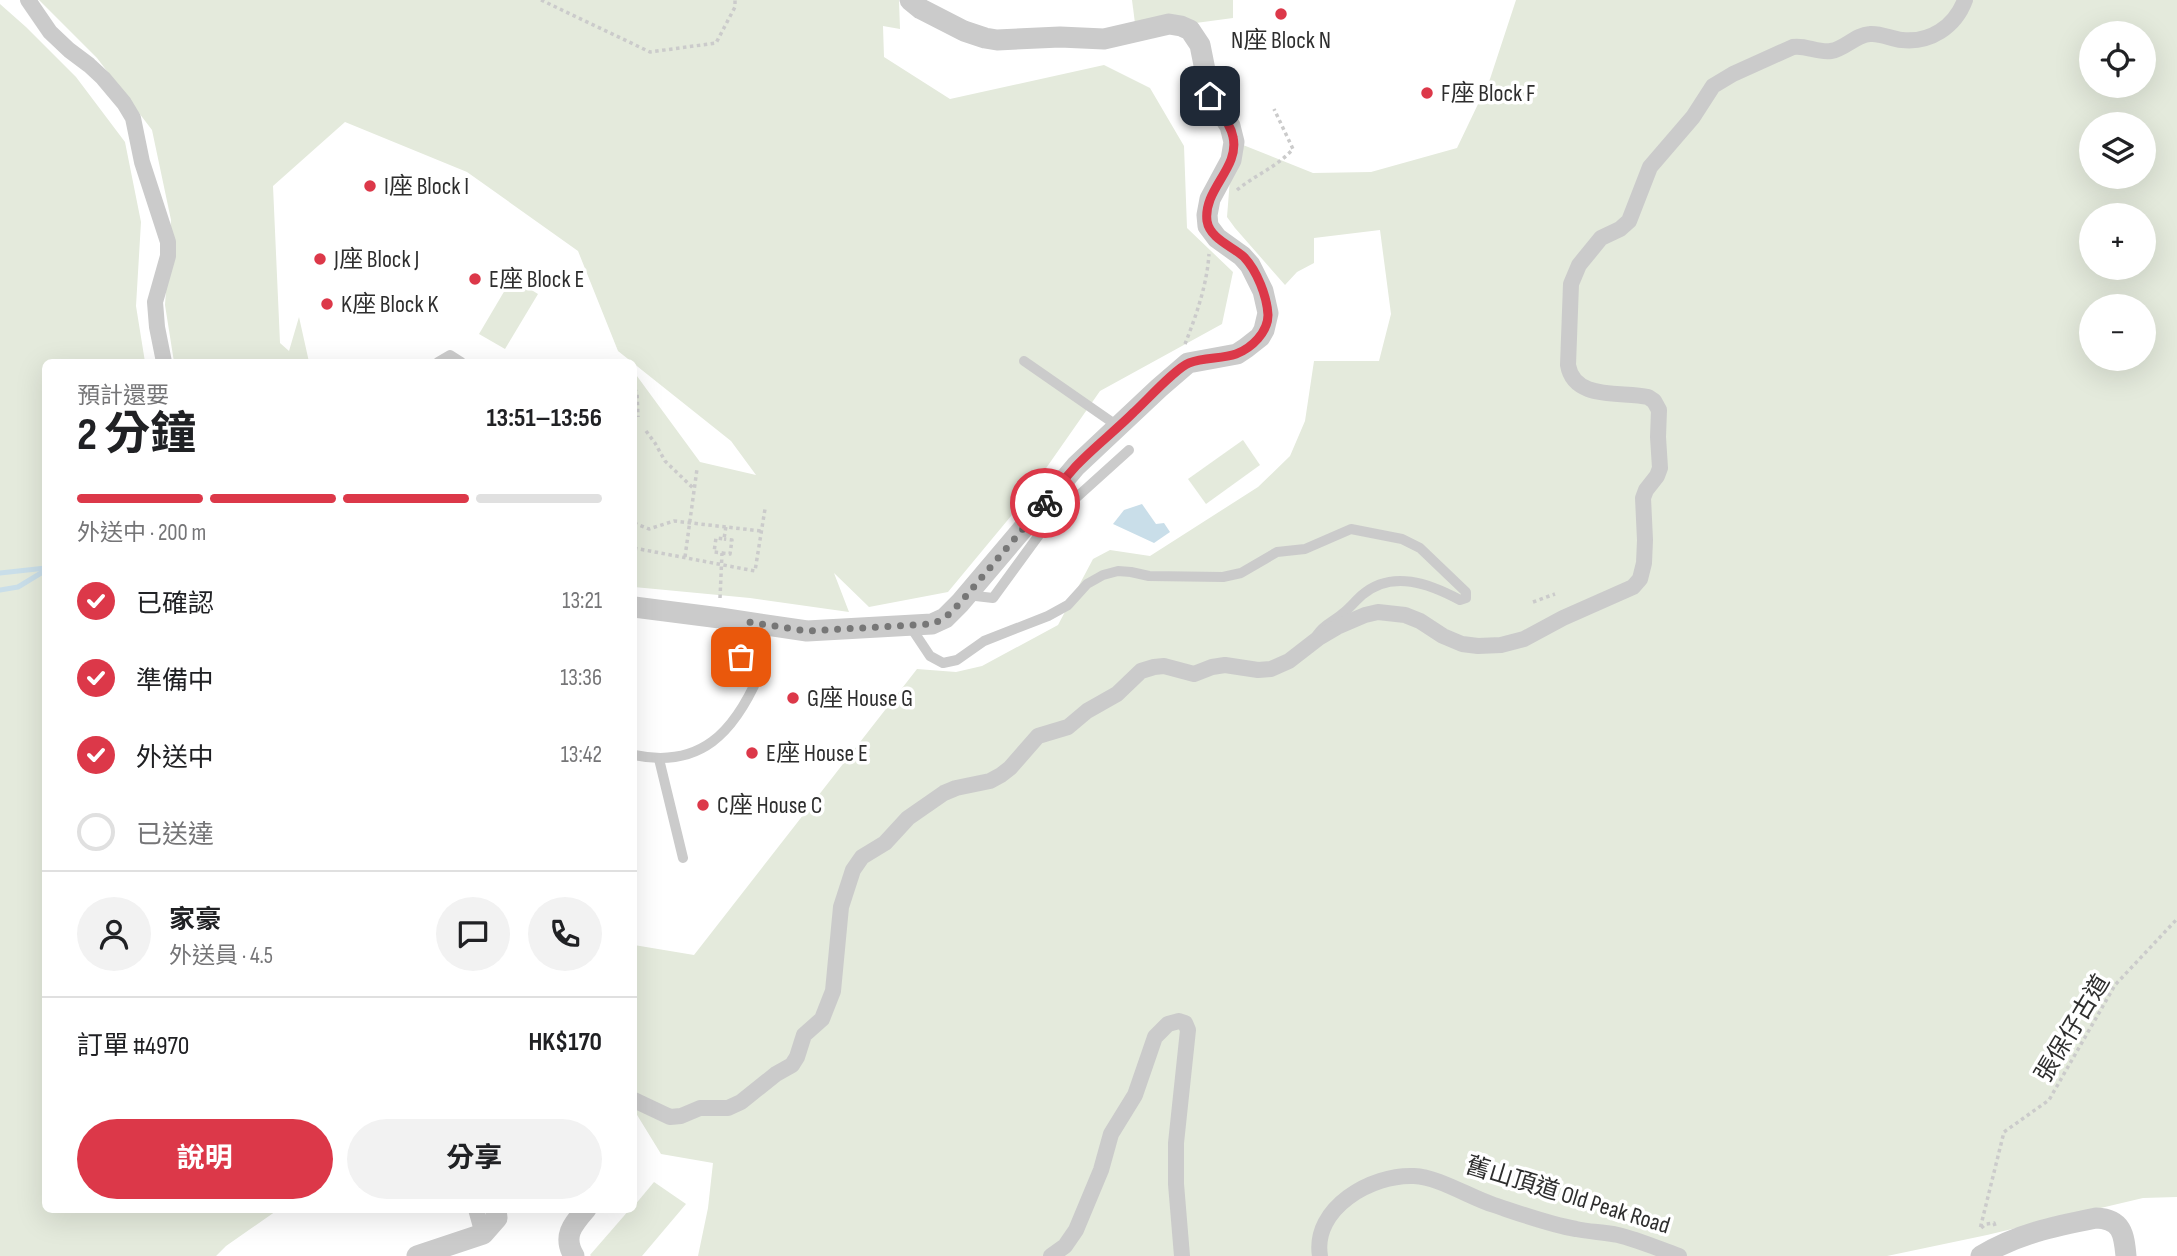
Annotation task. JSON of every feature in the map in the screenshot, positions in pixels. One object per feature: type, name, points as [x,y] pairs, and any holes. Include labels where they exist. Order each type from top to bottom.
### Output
[{"type":"street","points":[[28,0],[50,32],[103,78],[133,118],[139,153],[169,242],[168,256],[155,302],[163,359]]},
{"type":"street","points":[[637,607],[807,631],[932,624],[945,618],[1076,466],[1159,388],[1188,363],[1237,354],[1260,337],[1268,319],[1263,291],[1250,265],[1217,238],[1208,226],[1210,199],[1231,160],[1234,142],[1230,127],[1210,96],[1200,45],[1190,30],[1175,24],[1104,38],[985,38],[964,31],[921,9],[910,0]]},
{"type":"street","points":[[637,1101],[670,1117],[681,1116],[700,1108],[728,1108],[738,1104],[793,1063],[803,1038],[822,1019],[834,988],[840,911],[853,870],[862,857],[888,841],[910,816],[948,791],[998,777],[1010,768],[1038,736],[1068,727],[1091,708],[1117,694],[1147,668],[1164,666],[1191,674],[1221,665],[1271,669],[1289,661],[1337,627],[1368,614],[1388,612],[1416,619],[1462,644],[1502,645],[1524,639],[1635,585],[1640,579],[1644,563],[1643,498],[1660,468],[1659,410],[1648,397],[1599,392],[1581,385],[1571,376],[1568,365],[1571,288],[1577,269],[1601,238],[1620,229],[1629,221],[1648,171],[1693,117],[1713,86],[1793,47],[1833,51],[1863,35],[1872,34],[1901,40],[1925,38],[1952,23],[1965,0]]},
{"type":"street","points":[[1051,1256],[1065,1246],[1076,1230],[1101,1170],[1111,1134],[1135,1095],[1155,1037],[1164,1026],[1179,1021],[1185,1023],[1188,1030],[1176,1143],[1176,1184],[1182,1256]]},
{"type":"street","name":"舊山頂道 Old Peak Road","points":[[1320,1256],[1321,1236],[1327,1222],[1341,1203],[1351,1195],[1379,1182],[1406,1176],[1422,1177],[1493,1205],[1569,1227],[1622,1236],[1679,1256]]},
{"type":"street","points":[[477,1213],[483,1234]]},
{"type":"street","points":[[417,1256],[457,1250],[483,1234],[497,1213]]},
{"type":"street","points":[[574,1256],[569,1247],[568,1233],[583,1213]]},
{"type":"street","points":[[1965,1256],[1989,1251],[2020,1236],[2103,1219],[2119,1226],[2126,1256]]},
{"type":"lane","points":[[1024,361],[1119,427]]},
{"type":"lane","points":[[966,594],[993,598],[1047,524],[1129,450]]},
{"type":"lane","points":[[910,626],[930,656],[943,663],[957,660],[984,641],[1048,616],[1068,605],[1087,584],[1103,575],[1118,571],[1149,576],[1223,577],[1241,573],[1277,552],[1305,549],[1351,530],[1402,539],[1420,548],[1466,593],[1466,598],[1460,600],[1420,582],[1386,581],[1364,593],[1343,614],[1323,626],[1317,635],[1320,637]]},
{"type":"lane","points":[[637,755],[673,758],[702,748],[738,717],[759,675],[741,657],[748,622]]},
{"type":"lane","points":[[659,759],[683,858]]},
{"type":"path","points":[[541,0],[650,52],[716,43],[736,7],[735,0]]},
{"type":"path","points":[[1234,193],[1252,178],[1282,161],[1293,149],[1274,110]]},
{"type":"path","points":[[1192,327],[1208,271]]},
{"type":"path","points":[[637,392],[638,417]]},
{"type":"path","points":[[646,431],[665,461],[694,489]]},
{"type":"path","points":[[685,557],[697,469]]},
{"type":"path","points":[[637,549],[755,571],[765,509]]},
{"type":"path","points":[[637,524],[649,529],[674,521],[689,521],[761,531]]},
{"type":"path","points":[[724,539],[726,526]]},
{"type":"path","points":[[716,538],[724,539],[732,540],[730,555],[714,552],[716,538]]},
{"type":"path","points":[[720,618],[722,553]]},
{"type":"path","points":[[1533,602],[1555,594]]},
{"type":"path","name":"張保仔古道","points":[[1989,1251],[1994,1223],[1986,1224],[1980,1229],[2004,1132],[2049,1100],[2115,985],[2177,919]]},
{"type":"shaded area","points":[[39,0],[899,0],[900,29],[883,26],[884,57],[950,99],[1104,65],[1150,88],[1184,146],[1187,228],[1233,272],[1222,324],[1100,391],[1021,504],[948,592],[869,607],[834,573],[849,612],[750,598],[637,587],[637,376],[700,462],[756,475],[731,441],[637,366],[637,359],[628,359],[618,351],[578,251],[467,172],[345,122],[273,186],[280,343],[289,351],[299,317],[308,359],[174,359],[165,305],[171,220],[152,130],[97,58]]},
{"type":"shaded area","points":[[1132,0],[1233,0],[1233,18],[1136,31]]},
{"type":"shaded area","points":[[1516,0],[2177,0],[2177,1197],[2143,1198],[1887,1256],[698,1256],[708,1208],[713,1163],[661,1154],[637,1115],[637,946],[694,955],[917,669],[956,672],[982,666],[1058,625],[1093,559],[1110,550],[1150,556],[1258,487],[1290,456],[1305,421],[1314,361],[1379,361],[1391,314],[1380,230],[1314,238],[1314,263],[1297,272],[1285,285],[1227,217],[1233,141],[1313,173],[1371,172],[1457,148],[1490,79]]},
{"type":"shaded area","points":[[0,4],[76,77],[125,142],[141,222],[136,306],[145,359],[42,359],[42,1213],[273,1213],[216,1256],[0,1256]]},
{"type":"shaded area","points":[[512,278],[538,294],[505,349],[479,334]]},
{"type":"shaded area","points":[[1243,440],[1260,465],[1206,504],[1188,479]]},
{"type":"shaded area","points":[[654,1182],[686,1204],[642,1256],[591,1256],[627,1213],[637,1213],[637,1202]]},
{"type":"water","points":[[1142,504],[1156,524],[1164,523],[1170,532],[1154,543],[1113,524],[1124,510]]},
{"type":"waterway","points":[[0,573],[42,568]]},
{"type":"waterway","points":[[0,590],[18,587],[42,572]]},
{"type":"way so far","points":[[741,657],[748,622],[807,631],[932,624],[945,618],[1045,503]]},
{"type":"place","name":"N座 Block N","points":[[1281,14]]},
{"type":"place","name":"F座 Block F","points":[[1427,93]]},
{"type":"place","name":"I座 Block I","points":[[370,186]]},
{"type":"place","name":"J座 Block J","points":[[320,259]]},
{"type":"place","name":"E座 Block E","points":[[475,279]]},
{"type":"place","name":"K座 Block K","points":[[327,304]]},
{"type":"place","name":"G座 House G","points":[[793,698]]},
{"type":"place","name":"E座 House E","points":[[752,753]]},
{"type":"place","name":"C座 House C","points":[[703,805]]},
{"type":"route","points":[[1045,503],[1076,466],[1188,363],[1237,354],[1255,342],[1264,330],[1268,313],[1255,272],[1242,256],[1217,238],[1208,226],[1210,199],[1231,160],[1234,147],[1230,127],[1210,96]]}]
